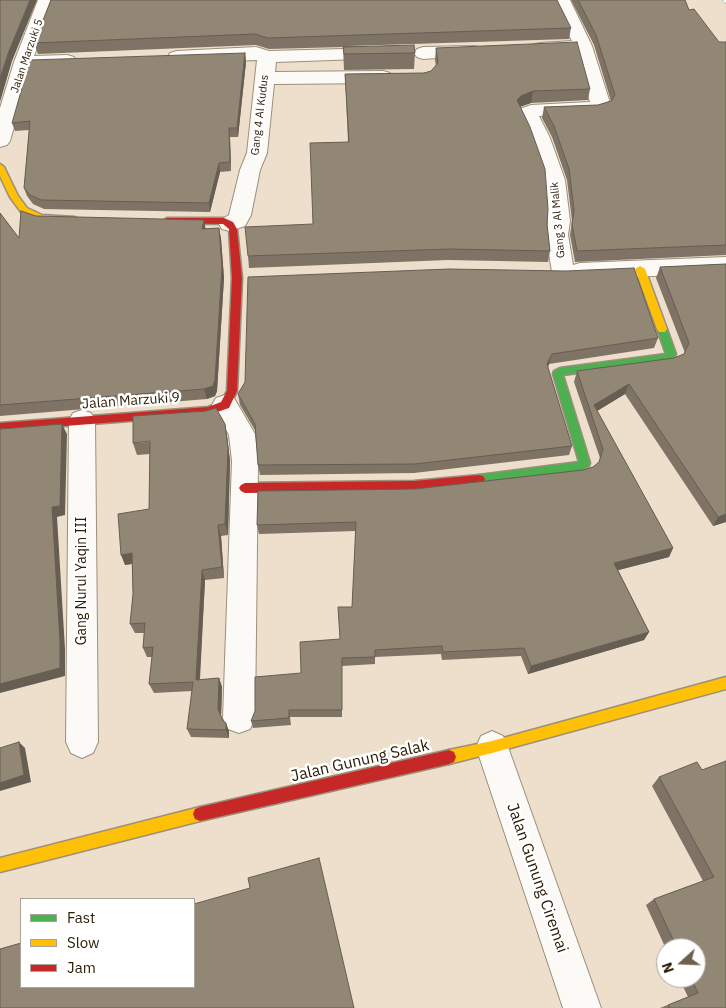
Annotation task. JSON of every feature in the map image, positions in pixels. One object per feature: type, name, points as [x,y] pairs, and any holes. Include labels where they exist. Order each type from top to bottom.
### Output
[{"type":"street","name":"Jalan Marzuki 5","points":[[0,141],[23,62],[47,0]]},
{"type":"street","points":[[523,48],[583,46],[561,0]]},
{"type":"street","name":"Gang 3 Al Malik","points":[[583,46],[601,106],[595,108],[531,110],[527,113],[540,138],[555,180],[559,221],[553,272],[640,268]]},
{"type":"street","points":[[266,65],[424,60],[493,50]]},
{"type":"street","points":[[161,58],[256,53],[266,65],[403,77]]},
{"type":"street","points":[[23,62],[86,60]]},
{"type":"street","name":"Gang 4 Al Kudus","points":[[230,224],[236,221],[240,215],[250,170],[256,153],[266,65]]},
{"type":"street","points":[[0,167],[14,197],[24,210],[40,218],[88,220]]},
{"type":"street","points":[[155,221],[224,221],[230,224],[246,278],[232,391],[225,405],[242,434],[245,461],[239,718]]},
{"type":"street","points":[[244,488],[414,486],[580,467],[585,463],[585,459],[557,377],[558,374],[560,372],[670,356],[671,354],[640,268],[726,265]]},
{"type":"street","name":"Jalan Marzuki 9","points":[[0,427],[208,411],[225,405]]},
{"type":"street","name":"Gang Nurul Yaqin III","points":[[82,420],[82,742]]},
{"type":"street","name":"Jalan Gunung Salak","points":[[0,865],[188,817],[492,747],[726,683]]},
{"type":"street","name":"Jalan Gunung Ciremai","points":[[492,747],[582,1008]]},
{"type":"building","points":[[0,0],[30,0],[0,78]]},
{"type":"building","points":[[51,0],[557,0],[571,28],[268,38],[255,34],[34,43]]},
{"type":"building","points":[[578,0],[685,0],[689,10],[694,9],[719,42],[726,42],[726,245],[577,251],[572,224],[574,210],[569,169],[554,126],[544,107],[598,105],[611,101],[615,95],[596,35]]},
{"type":"building","points":[[577,42],[590,89],[533,91],[521,96],[517,100],[530,127],[545,169],[550,251],[449,249],[248,256],[245,227],[313,224],[310,143],[349,142],[345,74],[424,73],[431,71],[438,63],[436,48]]},
{"type":"building","points":[[414,45],[415,53],[344,54],[343,47]]},
{"type":"building","points":[[245,53],[237,128],[229,128],[230,162],[219,163],[209,203],[41,200],[30,195],[24,188],[30,121],[12,123],[30,60]]},
{"type":"building","points":[[21,211],[36,216],[204,220],[202,229],[219,228],[222,267],[215,380],[213,386],[204,389],[0,405],[0,213],[19,238]]},
{"type":"building","points":[[726,264],[726,514],[718,517],[629,384],[594,405],[673,548],[614,563],[649,632],[531,666],[524,648],[443,652],[442,646],[375,650],[375,657],[342,658],[342,710],[289,710],[289,718],[251,721],[255,711],[255,677],[301,673],[300,642],[340,639],[338,607],[352,607],[356,522],[257,525],[258,491],[415,489],[583,470],[593,467],[599,462],[603,449],[577,371],[674,358],[684,354],[689,343],[660,267]]},
{"type":"building","points":[[634,268],[658,338],[552,354],[547,364],[572,446],[415,464],[258,465],[255,424],[238,394],[245,382],[248,277],[449,269],[566,271]]},
{"type":"building","points":[[216,408],[225,424],[228,449],[225,524],[218,525],[222,567],[202,570],[196,680],[219,678],[218,709],[223,721],[226,723],[226,730],[187,729],[193,682],[149,684],[153,647],[143,648],[145,623],[130,624],[133,594],[132,553],[121,555],[118,514],[149,509],[150,441],[133,443],[133,416],[206,411]]},
{"type":"building","points":[[62,424],[60,506],[52,507],[60,668],[0,684],[0,429]]},
{"type":"building","points":[[19,742],[24,775],[0,783],[0,748]]},
{"type":"building","points":[[726,761],[726,1008],[670,1008],[668,1005],[698,993],[696,988],[706,988],[706,938],[672,938],[654,899],[714,877],[659,777],[697,762],[702,770]]},
{"type":"building","points":[[319,858],[354,1008],[0,1008],[0,949],[20,943],[20,988],[195,988],[195,904],[250,888],[248,878]]},
{"type":"traffic: fast","points":[[479,479],[580,467],[585,463],[558,374],[560,372],[670,357],[671,354],[662,329]]},
{"type":"traffic: slow","points":[[0,167],[14,197],[24,210],[40,218],[72,219]]},
{"type":"traffic: slow","points":[[640,269],[662,329]]},
{"type":"traffic: slow","points":[[449,757],[726,683]]},
{"type":"traffic: slow","points":[[0,865],[200,814]]},
{"type":"traffic: jam","points":[[0,427],[208,411],[225,405],[232,391],[237,278],[233,229],[230,224],[224,221],[167,221]]},
{"type":"traffic: jam","points":[[245,488],[414,486],[479,479]]},
{"type":"traffic: jam","points":[[200,814],[449,757]]}]
